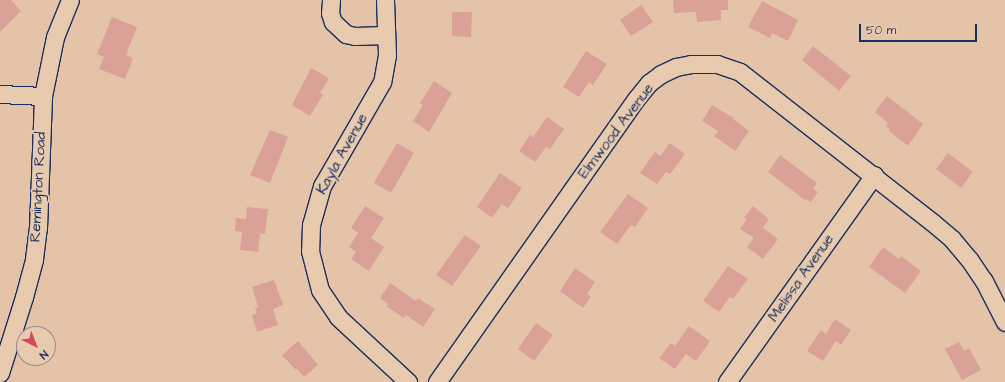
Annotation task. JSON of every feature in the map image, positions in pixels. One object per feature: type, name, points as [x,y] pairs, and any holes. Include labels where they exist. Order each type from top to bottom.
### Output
[{"type":"street","name":"Remington Road","points":[[0,373],[24,297],[34,259],[38,228],[43,96],[55,37],[70,0]]},
{"type":"street","points":[[331,0],[330,13],[333,22],[346,34],[355,36],[386,35]]},
{"type":"street","name":"Kayla Avenue","points":[[385,0],[385,70],[382,82],[322,186],[310,225],[310,251],[320,290],[338,317],[408,382]]},
{"type":"street","name":"Elmwood Avenue","points":[[437,382],[636,99],[649,83],[666,71],[676,67],[705,63],[717,64],[740,72],[874,175],[952,239],[984,281],[1005,322]]},
{"type":"street","points":[[0,94],[43,96]]},
{"type":"street","name":"Melissa Avenue","points":[[727,382],[874,175]]},
{"type":"building","points":[[0,0],[11,0],[21,11],[0,32]]},
{"type":"building","points":[[673,0],[728,0],[728,10],[721,10],[721,20],[697,22],[696,12],[674,13]]},
{"type":"building","points":[[762,1],[798,20],[788,41],[772,33],[770,38],[748,27]]},
{"type":"building","points":[[641,5],[653,22],[631,36],[620,20]]},
{"type":"building","points":[[452,12],[472,12],[471,37],[452,36]]},
{"type":"building","points":[[112,17],[137,27],[126,55],[133,58],[125,79],[99,69],[104,57],[97,54]]},
{"type":"building","points":[[813,46],[851,76],[839,91],[802,60]]},
{"type":"building","points":[[586,51],[607,64],[593,85],[589,82],[579,97],[563,87]]},
{"type":"building","points":[[311,68],[329,78],[320,93],[323,95],[310,116],[292,105]]},
{"type":"building","points":[[434,81],[452,93],[429,132],[413,121],[423,105],[420,103]]},
{"type":"building","points":[[887,96],[923,124],[908,146],[889,131],[890,129],[886,126],[888,123],[875,112]]},
{"type":"building","points":[[712,105],[734,118],[733,119],[749,131],[735,151],[714,136],[718,131],[702,121]]},
{"type":"building","points":[[547,117],[564,129],[550,149],[546,147],[535,162],[519,151],[530,135],[533,137]]},
{"type":"building","points":[[270,130],[288,137],[270,183],[250,175]]},
{"type":"building","points":[[397,143],[414,153],[391,193],[374,183]]},
{"type":"building","points":[[670,143],[685,154],[670,174],[666,172],[657,184],[640,173],[655,152],[660,156]]},
{"type":"building","points":[[948,153],[973,172],[961,188],[936,169]]},
{"type":"building","points":[[780,155],[817,183],[813,189],[818,192],[811,202],[806,199],[805,200],[768,172]]},
{"type":"building","points":[[500,173],[522,188],[508,208],[502,204],[492,218],[477,207]]},
{"type":"building","points":[[628,194],[648,208],[635,227],[631,225],[617,244],[600,232]]},
{"type":"building","points":[[365,206],[384,218],[371,238],[384,247],[369,271],[351,259],[356,252],[349,247],[358,233],[351,228]]},
{"type":"building","points":[[753,206],[769,219],[763,228],[778,239],[763,259],[747,247],[754,238],[740,229],[747,219],[744,218]]},
{"type":"building","points":[[247,207],[268,209],[265,234],[260,233],[258,252],[240,250],[242,232],[235,231],[236,218],[246,219]]},
{"type":"building","points":[[465,235],[481,246],[452,286],[436,275]]},
{"type":"building","points":[[883,247],[899,259],[901,256],[921,271],[905,293],[869,267]]},
{"type":"building","points":[[728,266],[748,279],[733,299],[730,297],[719,312],[703,301]]},
{"type":"building","points":[[575,268],[595,282],[587,294],[591,297],[583,308],[560,291]]},
{"type":"building","points":[[274,280],[283,305],[273,309],[278,325],[257,332],[252,315],[257,313],[255,308],[258,307],[252,287]]},
{"type":"building","points":[[390,283],[416,301],[418,298],[435,309],[423,327],[406,315],[404,318],[386,306],[388,304],[380,298]]},
{"type":"building","points":[[835,319],[851,330],[841,345],[836,341],[823,361],[807,351],[821,330],[826,334]]},
{"type":"building","points":[[536,323],[553,335],[534,361],[518,349]]},
{"type":"building","points":[[689,326],[710,341],[696,361],[686,354],[675,369],[659,358],[671,343],[675,346]]},
{"type":"building","points":[[298,341],[318,365],[304,377],[282,355]]},
{"type":"building","points":[[959,342],[964,351],[969,348],[981,370],[962,380],[945,349]]}]
